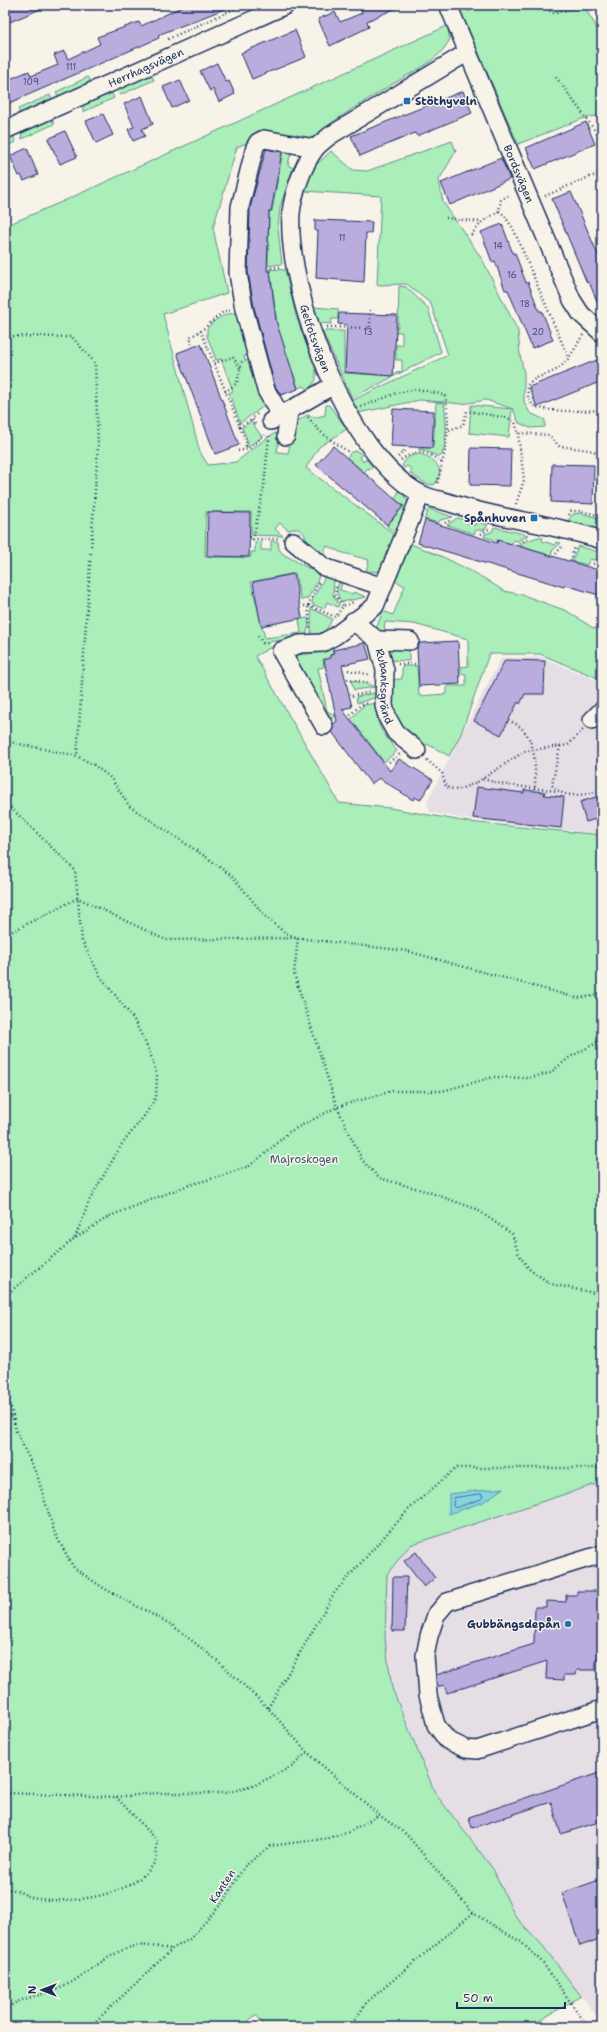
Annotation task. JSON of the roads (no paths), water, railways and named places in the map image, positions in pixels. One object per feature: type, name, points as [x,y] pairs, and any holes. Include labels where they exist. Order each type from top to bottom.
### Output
[{"type":"street","name":"Herrhagsvägen","points":[[5,130],[286,5]]},
{"type":"street","name":"Bordsvägen","points":[[448,5],[572,300],[596,328]]},
{"type":"street","name":"Getfotsvägen","points":[[468,52],[331,135],[316,148],[297,186],[291,213],[295,266],[303,304],[332,386],[355,425],[376,454],[401,480],[464,508],[602,540]]},
{"type":"street","points":[[286,436],[266,390],[244,309],[238,273],[240,207],[254,147],[258,142],[264,139],[316,148]]},
{"type":"street","points":[[277,417],[332,386]]},
{"type":"street","points":[[324,726],[281,651],[300,644],[322,643],[335,636],[375,606],[383,586],[429,492]]},
{"type":"street","points":[[286,540],[324,566],[383,586]]},
{"type":"street","name":"Rubanksgränd","points":[[353,621],[377,640],[385,670],[388,719],[396,733],[416,750]]},
{"type":"street","points":[[377,640],[410,641]]},
{"type":"street","points":[[602,1554],[447,1602],[436,1615],[425,1656],[428,1695],[436,1725],[447,1740],[466,1749],[477,1750],[602,1709]]},
{"type":"water","points":[[504,1488],[483,1502],[449,1514],[449,1494]]},
{"type":"place","name":"Stöthyveln","points":[[407,101]]},
{"type":"place","name":"Spånhuven","points":[[534,518]]},
{"type":"place","name":"Gubbängsdepån","points":[[568,1624]]},
{"type":"park label","name":"Majroskogen","points":[[304,1159]]}]
